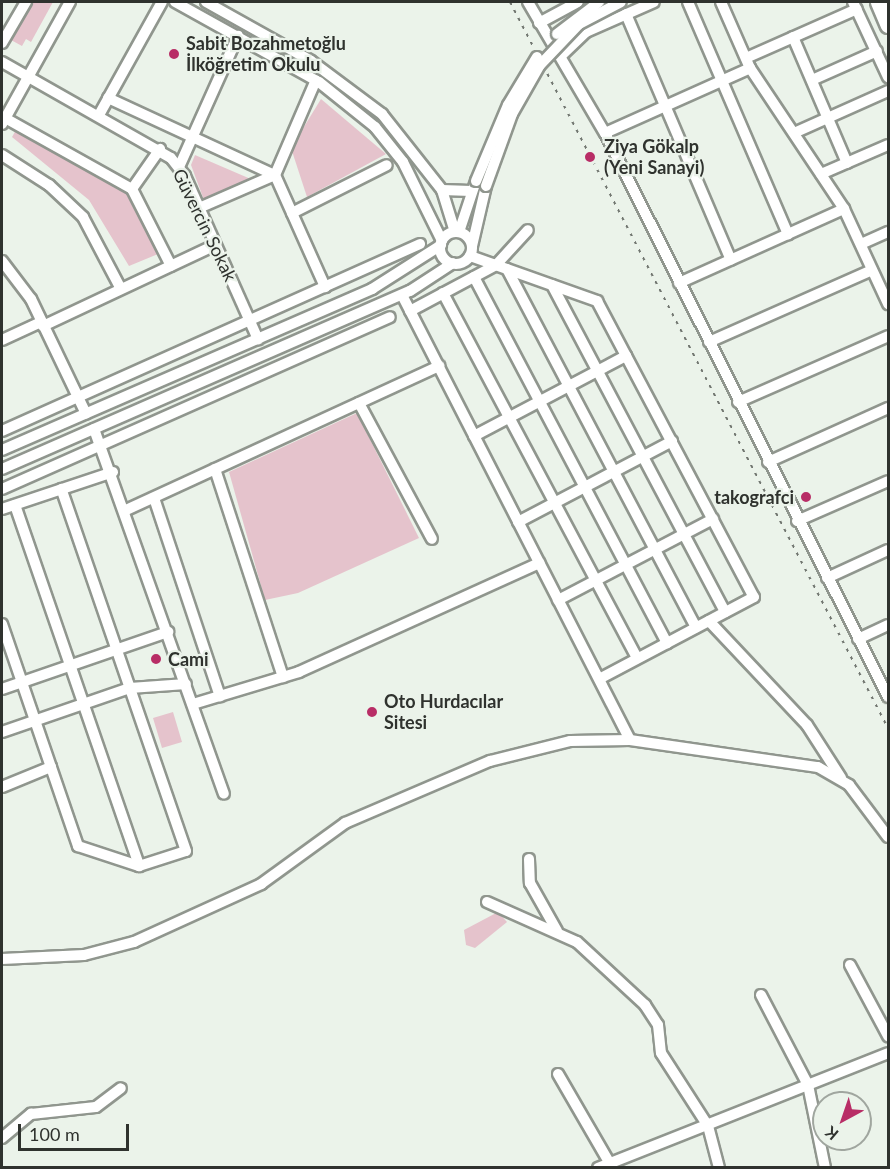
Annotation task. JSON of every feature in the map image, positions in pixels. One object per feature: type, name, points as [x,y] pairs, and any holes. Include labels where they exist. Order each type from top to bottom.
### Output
[{"type":"highway","points":[[878,2],[888,25]]},
{"type":"street","points":[[2,43],[26,2]]},
{"type":"street","points":[[70,2],[3,121],[132,189],[171,266]]},
{"type":"street","points":[[99,115],[162,2]]},
{"type":"street","points":[[175,2],[316,80],[392,146],[441,243],[443,256],[453,263]]},
{"type":"street","points":[[206,2],[311,61],[372,104],[415,150],[442,190],[457,232],[471,251],[502,267],[597,301],[754,597],[599,678]]},
{"type":"street","points":[[528,2],[539,23],[562,55],[605,133],[797,521],[888,697]]},
{"type":"street","points":[[539,23],[578,2]]},
{"type":"street","points":[[2,450],[383,284],[457,232],[474,186],[525,73],[558,33],[599,2]]},
{"type":"street","points":[[2,469],[402,295],[471,251],[486,186],[508,122],[540,65],[579,24],[621,2]]},
{"type":"street","points":[[562,55],[586,32],[654,2]]},
{"type":"street","points":[[688,2],[788,234]]},
{"type":"street","points":[[721,2],[748,63],[844,209],[888,304]]},
{"type":"street","points":[[605,133],[722,81],[793,37],[855,5],[888,77]]},
{"type":"street","points":[[626,14],[731,260]]},
{"type":"street","points":[[179,167],[238,36]]},
{"type":"street","points":[[793,37],[847,163]]},
{"type":"street","points":[[812,80],[876,51]]},
{"type":"street","name":"Güvercin Sokak","points":[[2,62],[160,149],[179,167],[258,339]]},
{"type":"street","points":[[199,208],[274,175],[316,80]]},
{"type":"street","points":[[794,134],[888,92]]},
{"type":"street","points":[[108,98],[190,141],[274,175],[325,287]]},
{"type":"street","points":[[821,174],[888,145]]},
{"type":"street","points":[[132,189],[160,149]]},
{"type":"street","points":[[2,155],[49,184],[83,217],[121,289]]},
{"type":"street","points":[[292,213],[387,165]]},
{"type":"street","points":[[442,190],[474,186]]},
{"type":"street","points":[[679,283],[844,209]]},
{"type":"street","points":[[410,311],[474,277],[502,267],[528,230]]},
{"type":"street","points":[[861,244],[888,232]]},
{"type":"street","points":[[2,431],[420,244]]},
{"type":"street","points":[[2,340],[121,289],[215,245]]},
{"type":"street","points":[[2,261],[42,324],[86,414]]},
{"type":"street","points":[[502,267],[569,386],[696,627]]},
{"type":"street","points":[[708,342],[872,270]]},
{"type":"street","points":[[474,277],[667,643]]},
{"type":"street","points":[[552,285],[725,612]]},
{"type":"street","points":[[444,293],[637,658]]},
{"type":"street","points":[[402,295],[630,740]]},
{"type":"street","points":[[2,489],[102,448],[390,317]]},
{"type":"street","points":[[738,402],[888,336]]},
{"type":"street","points":[[474,436],[627,356]]},
{"type":"street","points":[[126,510],[439,366]]},
{"type":"street","points":[[359,403],[432,539]]},
{"type":"street","points":[[768,462],[888,408]]},
{"type":"street","points":[[94,429],[113,472],[224,794]]},
{"type":"street","points":[[518,522],[672,441]]},
{"type":"street","points":[[215,470],[283,677]]},
{"type":"street","points":[[2,509],[113,472]]},
{"type":"street","points":[[797,521],[888,481]]},
{"type":"street","points":[[2,624],[78,846],[139,866],[186,851],[61,489]]},
{"type":"street","points":[[154,498],[220,696]]},
{"type":"street","points":[[15,505],[139,866]]},
{"type":"street","points":[[558,600],[713,519]]},
{"type":"street","points":[[826,578],[888,550]]},
{"type":"street","points":[[193,704],[283,677],[539,563]]},
{"type":"street","points":[[709,621],[807,725],[842,779],[888,837]]},
{"type":"street","points":[[858,639],[888,626]]},
{"type":"street","points":[[2,689],[168,632]]},
{"type":"street","points":[[2,732],[130,688],[186,684]]},
{"type":"street","points":[[2,959],[68,957],[123,946],[261,884],[345,823],[475,767],[556,744],[630,740],[810,765],[842,779]]},
{"type":"street","points":[[2,786],[51,767]]},
{"type":"street","points":[[529,859],[526,872],[533,892],[560,934]]},
{"type":"street","points":[[487,902],[582,946],[645,1005],[658,1026],[661,1053],[708,1126],[719,1167]]},
{"type":"street","points":[[850,965],[888,1036]]},
{"type":"street","points":[[761,995],[808,1085],[825,1167]]},
{"type":"street","points":[[598,1167],[612,1165],[888,1053]]},
{"type":"street","points":[[558,1074],[612,1165]]},
{"type":"street","points":[[2,1138],[38,1112],[96,1107],[121,1088]]},
{"type":"shaded area","points":[[32,2],[53,2],[31,42],[26,39],[22,46],[11,40]]},
{"type":"shaded area","points":[[321,99],[386,154],[307,197],[291,148]]},
{"type":"shaded area","points":[[16,130],[124,189],[158,254],[129,266],[89,200],[12,137]]},
{"type":"shaded area","points":[[195,155],[253,180],[204,200],[191,165]]},
{"type":"shaded area","points":[[357,413],[419,538],[298,593],[265,600],[229,472]]},
{"type":"shaded area","points":[[173,712],[182,742],[162,748],[153,718]]},
{"type":"shaded area","points":[[498,912],[507,922],[475,948],[466,945],[464,930]]},
{"type":"railway","points":[[510,2],[888,728]]},
{"type":"place","name":"Sabit Bozahmetoğlu İlköğretim Okulu","points":[[174,54]]},
{"type":"place","name":"Ziya Gökalp (Yeni Sanayi)","points":[[590,157]]},
{"type":"place","name":"takografci","points":[[806,497]]},
{"type":"place","name":"Cami","points":[[156,659]]},
{"type":"place","name":"Oto Hurdacılar Sitesi","points":[[372,712]]}]
